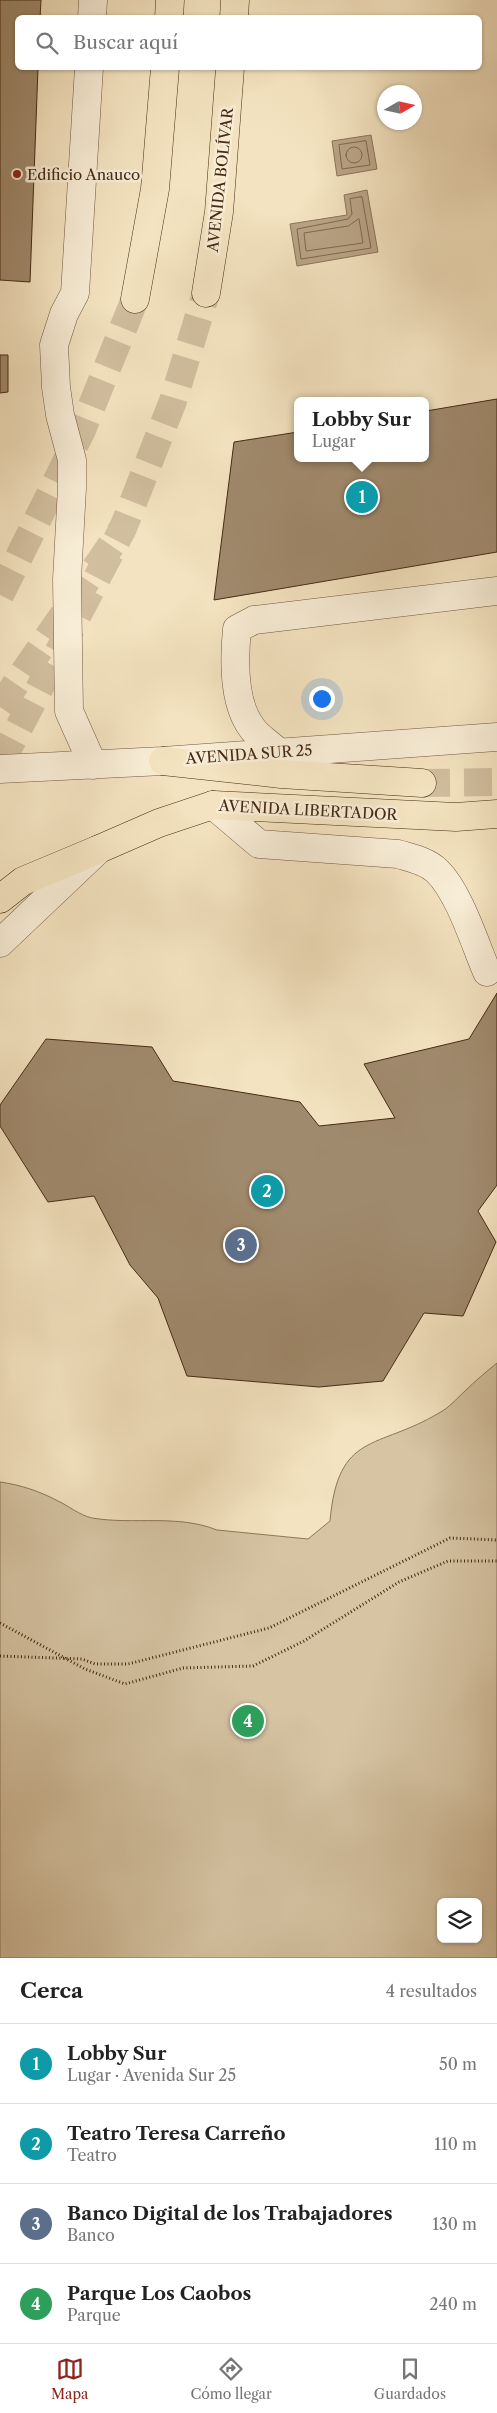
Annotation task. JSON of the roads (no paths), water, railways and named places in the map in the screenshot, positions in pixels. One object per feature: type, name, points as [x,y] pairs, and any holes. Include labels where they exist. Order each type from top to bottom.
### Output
[{"type":"main road","points":[[169,15],[170,0]]},
{"type":"main road","points":[[234,15],[235,0]]},
{"type":"main road","points":[[135,299],[156,189],[165,70]]},
{"type":"main road","name":"AVENIDA BOLÍVAR","points":[[206,293],[219,212],[230,70]]},
{"type":"main road","points":[[163,761],[281,774],[422,783],[213,805]]},
{"type":"main road","name":"AVENIDA LIBERTADOR","points":[[0,899],[23,881],[159,823],[213,805],[456,817],[497,814]]},
{"type":"street","points":[[92,15],[93,0]]},
{"type":"street","points":[[89,70],[75,293],[64,314],[54,346],[57,396],[72,460],[66,579],[70,711],[93,765]]},
{"type":"street","points":[[278,752],[251,728],[237,693],[234,656],[237,629],[254,620],[497,592]]},
{"type":"street","name":"AVENIDA SUR 25","points":[[0,769],[163,761],[497,737]]},
{"type":"street","points":[[213,805],[259,844],[398,854],[419,860],[437,870],[461,906],[487,972]]},
{"type":"street","points":[[0,943],[97,850]]},
{"type":"water","points":[[371,135],[377,169],[337,176],[332,141]]},
{"type":"water","points":[[367,190],[378,252],[297,266],[290,224],[347,215],[344,195]]},
{"type":"tunnel","points":[[0,764],[123,528],[173,401],[206,293]]},
{"type":"tunnel","points":[[0,595],[82,430],[135,299]]},
{"type":"tunnel","points":[[0,707],[123,528]]},
{"type":"tunnel","points":[[422,783],[497,782]]},
{"type":"place","name":"Edificio Anauco","points":[[17,174]]},
{"type":"place","name":"Lobby Sur","points":[[362,497]]},
{"type":"place","name":"Teatro Teresa Carreño","points":[[267,1191]]},
{"type":"place","name":"Banco Digital de los Trabajadores","points":[[241,1245]]},
{"type":"place","name":"Parque Los Caobos","points":[[248,1721]]}]
